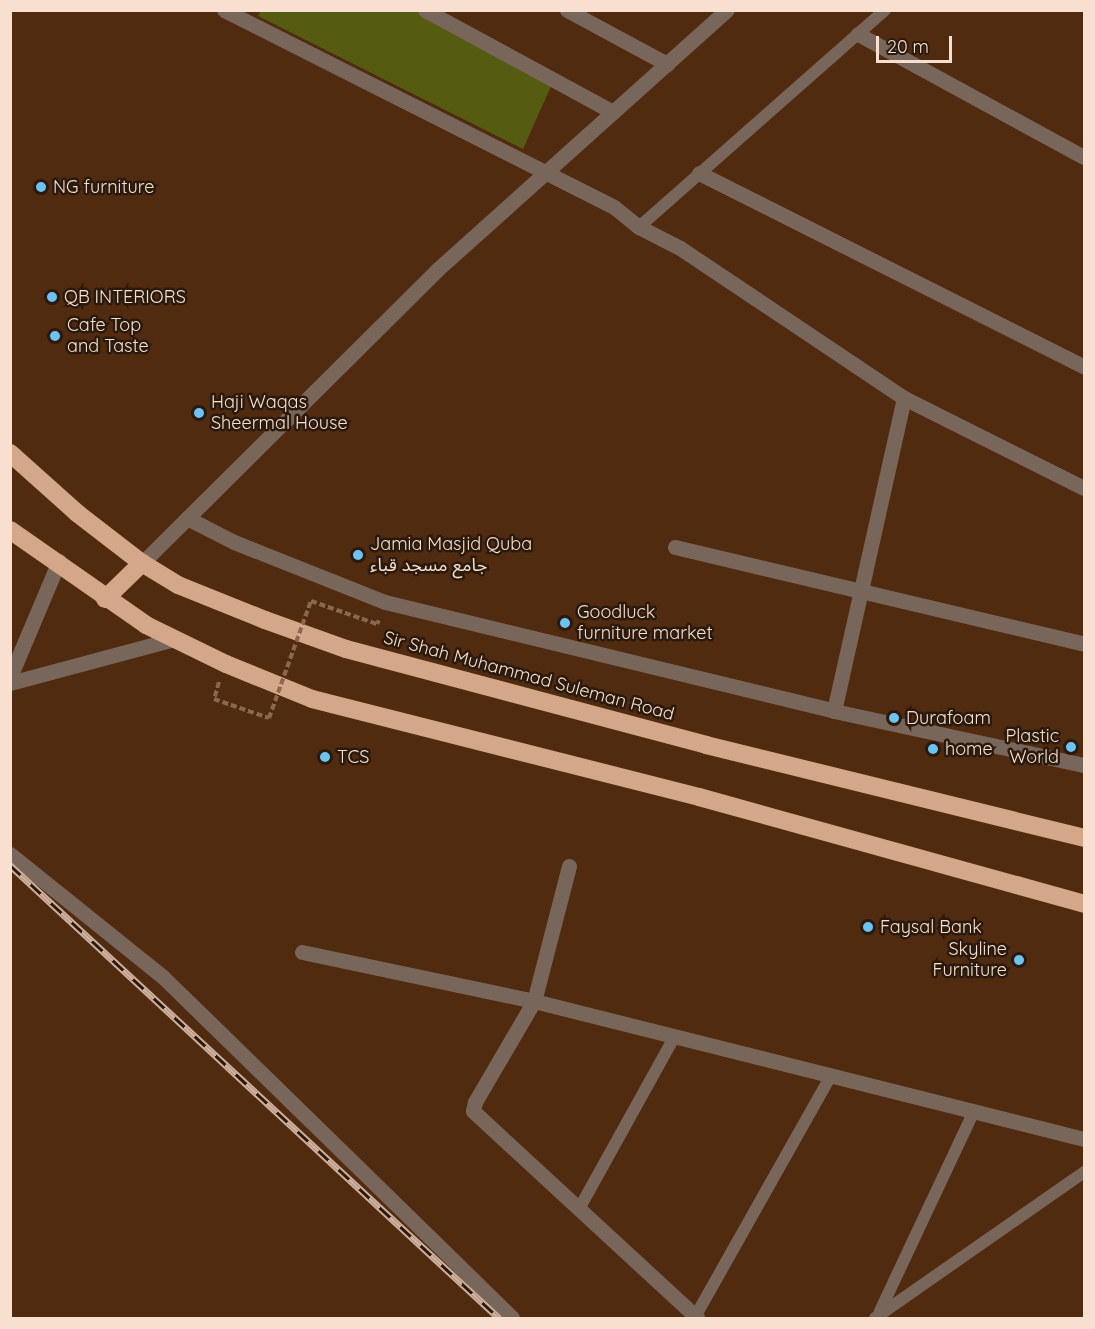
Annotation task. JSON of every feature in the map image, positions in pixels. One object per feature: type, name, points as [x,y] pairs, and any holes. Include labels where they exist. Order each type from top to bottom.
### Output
[{"type":"highway","name":"Sir Shah Muhammad Suleman Road","points":[[10,453],[77,513],[142,563],[178,585],[346,649],[706,745],[1084,838]]},
{"type":"highway","points":[[10,530],[59,561],[105,599],[174,639],[312,699],[699,797],[1084,904]]},
{"type":"highway","points":[[105,599],[142,563]]},
{"type":"street","points":[[224,10],[614,207],[639,227],[680,248],[904,398],[1084,488]]},
{"type":"street","points":[[425,10],[613,112]]},
{"type":"street","points":[[567,10],[667,64]]},
{"type":"street","points":[[142,563],[438,269],[727,10]]},
{"type":"street","points":[[858,34],[1084,157]]},
{"type":"street","points":[[699,173],[1084,367]]},
{"type":"street","points":[[834,711],[904,398]]},
{"type":"street","points":[[188,518],[234,542],[385,602],[834,711],[1084,765]]},
{"type":"street","points":[[675,547],[860,589],[1084,644]]},
{"type":"street","points":[[10,677],[59,561]]},
{"type":"street","points":[[10,683],[174,639]]},
{"type":"street","points":[[10,854],[162,976],[512,1318]]},
{"type":"street","points":[[569,866],[534,1001],[474,1102],[473,1111],[696,1318]]},
{"type":"street","points":[[302,952],[534,1001],[1084,1139]]},
{"type":"lane","points":[[639,227],[885,10]]},
{"type":"lane","points":[[579,1209],[675,1036]]},
{"type":"lane","points":[[696,1318],[831,1076]]},
{"type":"lane","points":[[877,1315],[974,1111]]},
{"type":"lane","points":[[877,1315],[1084,1172]]},
{"type":"path","points":[[214,699],[269,718],[311,601],[378,624]]},
{"type":"building","points":[[261,10],[421,10],[552,84],[523,149],[258,16]]},
{"type":"railway","points":[[10,865],[499,1318]]},
{"type":"place","name":"NG furniture","points":[[41,187]]},
{"type":"place","name":"QB INTERIORS","points":[[52,297]]},
{"type":"place","name":"Cafe Top and Taste","points":[[55,336]]},
{"type":"place","name":"Haji Waqas Sheermal House","points":[[199,413]]},
{"type":"place","name":"Jamia Masjid Quba جامع مسجد قباء","points":[[358,555]]},
{"type":"place","name":"Goodluck furniture market","points":[[565,623]]},
{"type":"place","name":"Durafoam","points":[[894,718]]},
{"type":"place","name":"Plastic World","points":[[1071,747]]},
{"type":"place","name":"home","points":[[933,749]]},
{"type":"place","name":"TCS","points":[[325,757]]},
{"type":"place","name":"Faysal Bank","points":[[868,927]]},
{"type":"place","name":"Skyline Furniture","points":[[1019,960]]}]
